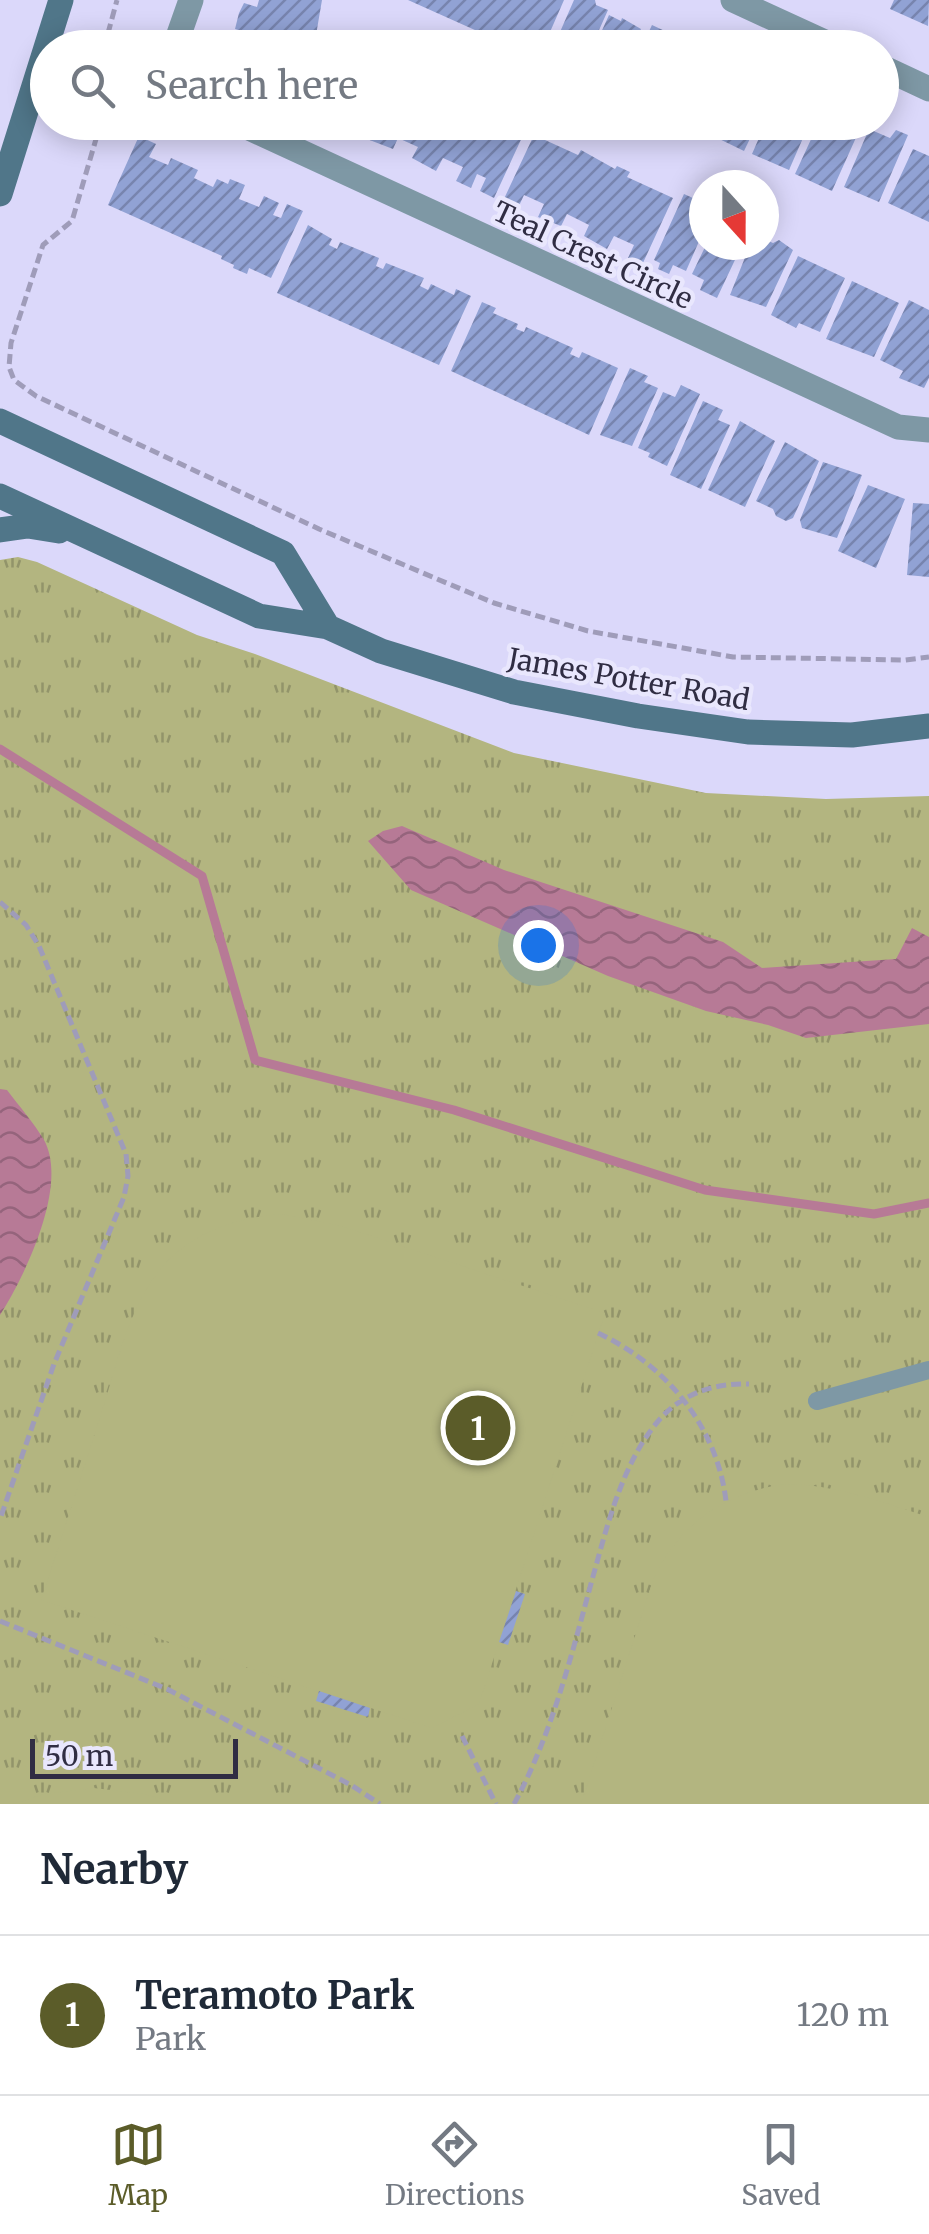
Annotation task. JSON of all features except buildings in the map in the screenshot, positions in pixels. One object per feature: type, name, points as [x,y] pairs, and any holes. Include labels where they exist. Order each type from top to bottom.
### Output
[{"type":"main road","points":[[52,30],[61,0]]},
{"type":"main road","points":[[0,194],[30,99]]},
{"type":"main road","points":[[0,422],[283,553],[328,627]]},
{"type":"main road","name":"James Potter Road","points":[[0,496],[259,616],[328,627],[381,651],[514,692],[748,732],[852,735],[929,726]]},
{"type":"main road","points":[[0,530],[28,526],[98,541]]},
{"type":"street","points":[[180,30],[191,0]]},
{"type":"street","points":[[733,0],[799,30]]},
{"type":"street","points":[[899,75],[929,89]]},
{"type":"street","name":"Teal Crest Circle","points":[[275,140],[898,427],[929,430]]},
{"type":"lane","points":[[817,1401],[929,1370]]},
{"type":"path","points":[[109,30],[118,0]]},
{"type":"path","points":[[96,140],[72,221],[43,246],[11,343],[9,366],[14,380],[36,396],[319,529],[494,603],[588,632],[733,657],[929,657]]},
{"type":"path","points":[[0,902],[26,925],[39,946],[126,1154],[128,1176],[124,1197],[30,1425],[0,1519]]},
{"type":"path","points":[[598,1333],[640,1357],[682,1400],[711,1441],[722,1467],[726,1501]]},
{"type":"path","points":[[514,1804],[559,1697],[620,1490],[649,1433],[682,1400],[721,1385],[749,1384]]},
{"type":"path","points":[[0,1621],[167,1689],[380,1804]]},
{"type":"path","points":[[462,1736],[496,1804]]},
{"type":"green space","points":[[18,557],[37,562],[197,635],[514,753],[706,793],[826,799],[929,796],[929,1804],[0,1804],[0,560]]},
{"type":"green space","points":[[282,1214],[341,1226],[605,1313],[479,1704],[432,1728],[41,1600],[126,1334],[142,1297],[165,1264],[190,1242],[234,1223]]},
{"type":"green space","points":[[784,1484],[840,1490],[929,1517],[929,1804],[581,1804],[653,1580],[663,1560],[690,1528],[723,1504],[762,1488]]},
{"type":"green space","points":[[94,1788],[144,1794],[180,1804],[13,1804],[44,1794]]},
{"type":"water","points":[[402,826],[504,870],[723,942],[762,968],[896,959],[912,928],[929,937],[929,1024],[806,1038],[706,1011],[608,976],[411,890],[368,841],[383,831]]},
{"type":"water","points":[[0,1089],[7,1090],[44,1140],[51,1181],[48,1205],[32,1254],[0,1315]]},
{"type":"waterway","points":[[0,749],[202,876],[255,1060],[454,1110],[705,1190],[874,1214],[929,1203]]},
{"type":"place","name":"Teramoto Park","points":[[478,1428]]}]
